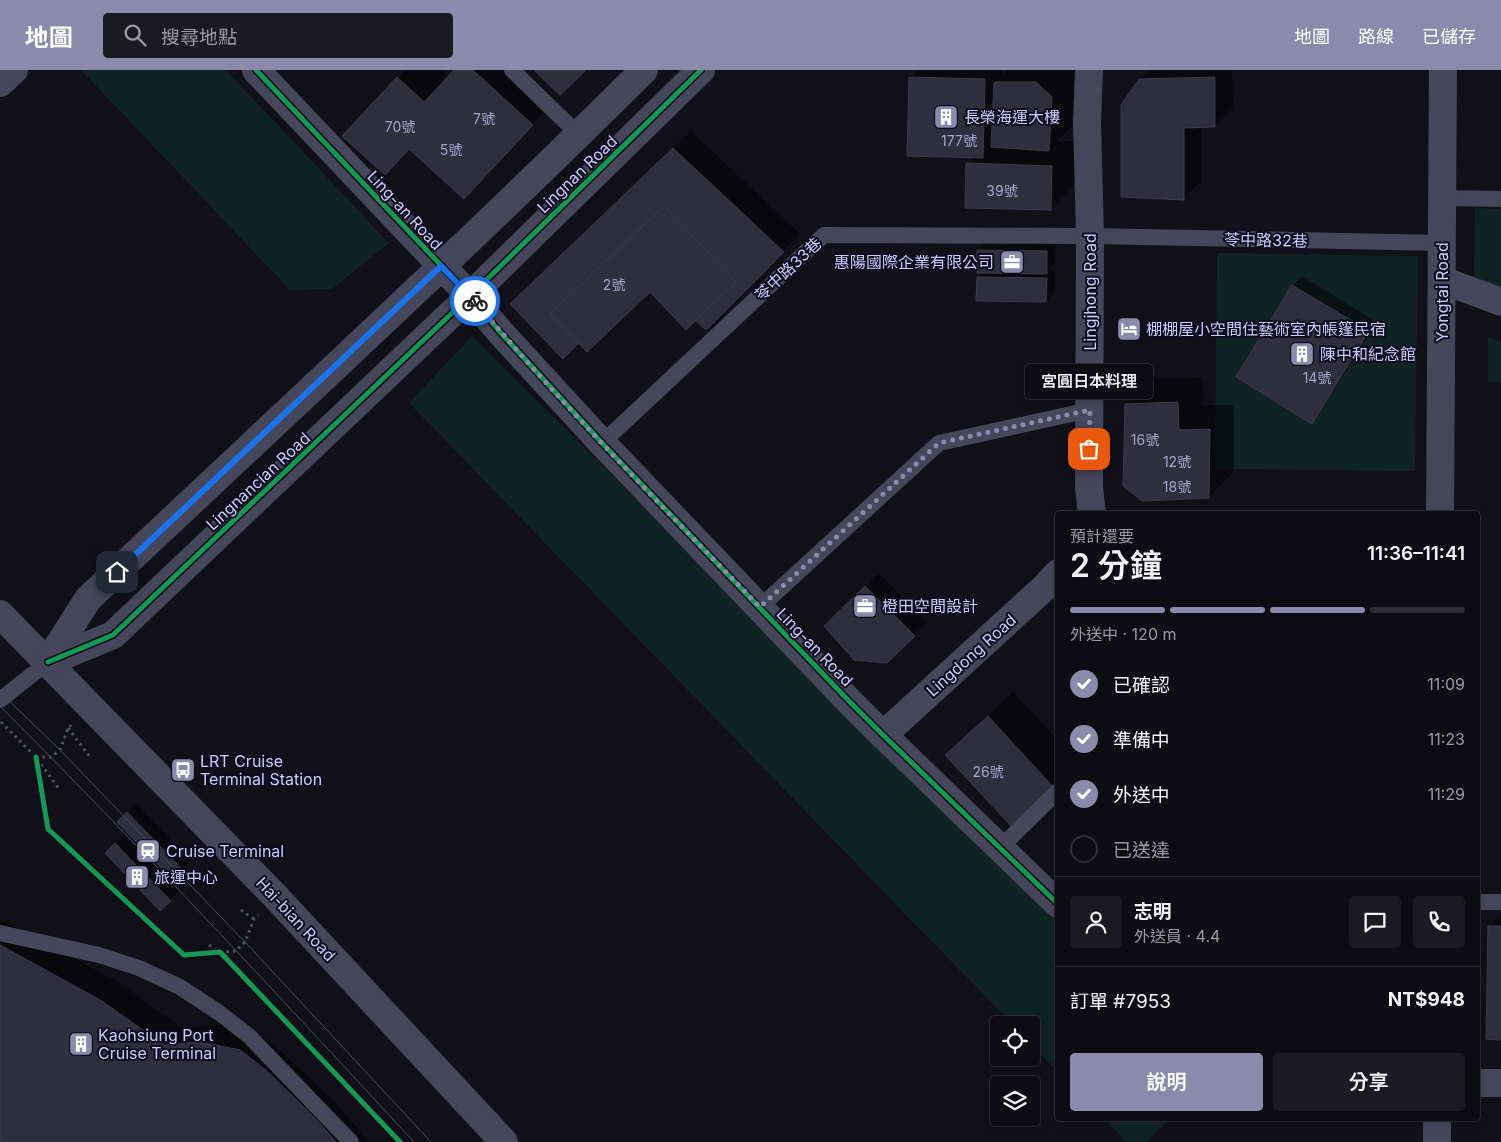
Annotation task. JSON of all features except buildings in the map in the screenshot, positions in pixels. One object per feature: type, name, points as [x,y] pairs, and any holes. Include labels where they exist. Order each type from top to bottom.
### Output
[{"type":"street","points":[[0,83],[14,70]]},
{"type":"street","name":"Ling-an Road","points":[[256,70],[470,296],[500,332],[602,442],[882,735],[1055,901]]},
{"type":"street","name":"Lingnan Road","points":[[441,266],[579,135],[644,70]]},
{"type":"street","name":"Lingnan Road","points":[[470,296],[701,70]]},
{"type":"street","name":"Lingjhong Road","points":[[1090,70],[1087,122],[1090,236],[1088,488],[1092,511]]},
{"type":"street","name":"Yongtai Road","points":[[1440,511],[1443,70]]},
{"type":"street","name":"Lingnancian Road","points":[[48,662],[88,598],[441,266]]},
{"type":"street","points":[[1442,280],[1501,302]]},
{"type":"street","name":"Lingnancian Road","points":[[48,662],[113,635],[470,296]]},
{"type":"street","name":"Lingdong Road","points":[[882,735],[1055,576]]},
{"type":"street","name":"Hai-bian Road","points":[[0,614],[275,896],[504,1142]]},
{"type":"street","points":[[1480,1083],[1501,1083]]},
{"type":"street","points":[[1437,1121],[1437,1142]]},
{"type":"lane","points":[[512,70],[579,135]]},
{"type":"lane","points":[[1442,198],[1501,199]]},
{"type":"lane","name":"苓中路33巷","points":[[602,442],[824,235],[1090,236]]},
{"type":"lane","name":"苓中路32巷","points":[[1090,236],[1442,243]]},
{"type":"lane","points":[[760,607],[939,443],[1090,410]]},
{"type":"lane","points":[[0,700],[48,662]]},
{"type":"lane","points":[[1000,848],[1055,795]]},
{"type":"lane","points":[[1480,902],[1501,902]]},
{"type":"lane","points":[[0,933],[99,956],[139,968],[180,987],[218,1012],[249,1036],[351,1142]]},
{"type":"path","points":[[36,757],[51,757],[60,750],[68,728],[90,706]]},
{"type":"path","points":[[0,721],[36,757],[59,789]]},
{"type":"path","points":[[68,728],[90,756]]},
{"type":"path","points":[[36,757],[39,775]]},
{"type":"path","points":[[211,952],[236,951],[245,942],[254,919],[275,896]]},
{"type":"path","points":[[241,910],[254,919]]},
{"type":"path","points":[[209,944],[226,959]]},
{"type":"green space","points":[[83,70],[226,70],[389,243],[332,289],[290,290]]},
{"type":"green space","points":[[1475,208],[1501,209],[1501,288],[1474,277]]},
{"type":"green space","points":[[1217,253],[1418,256],[1415,471],[1215,469]]},
{"type":"green space","points":[[472,336],[1055,916],[1055,1069],[1040,1053],[1040,1016],[1004,1016],[409,403]]},
{"type":"green space","points":[[1488,337],[1501,342],[1501,382],[1488,382]]},
{"type":"green space","points":[[1106,1121],[1168,1121],[1146,1142],[1127,1142]]},
{"type":"tram line","points":[[0,692],[60,750],[245,942],[431,1142]]},
{"type":"tram line","points":[[0,706],[158,868],[414,1142]]},
{"type":"cycle path","points":[[256,70],[470,296],[500,332],[602,443],[847,699],[1055,901]]},
{"type":"cycle path","points":[[48,662],[113,635],[470,296],[701,70]]},
{"type":"cycle path","points":[[36,757],[48,829],[184,955],[220,952],[400,1142]]},
{"type":"way so far","points":[[475,301],[500,332],[602,442],[760,607],[939,443],[1090,410],[1089,449]]},
{"type":"place","name":"長榮海運大樓","points":[[946,117]]},
{"type":"place","name":"惠陽國際企業有限公司","points":[[1012,262]]},
{"type":"place","name":"棚棚屋小空間住藝術室內帳篷民宿","points":[[1129,329]]},
{"type":"place","name":"陳中和紀念館","points":[[1302,354]]},
{"type":"place","name":"宮圓日本料理","points":[[1089,449]]},
{"type":"place","name":"橙田空間設計","points":[[865,606]]},
{"type":"place","name":"LRT Cruise Terminal Station","points":[[183,770]]},
{"type":"place","name":"Cruise Terminal","points":[[148,851]]},
{"type":"place","name":"旅運中心","points":[[137,877]]},
{"type":"place","name":"Kaohsiung Port Cruise Terminal","points":[[81,1044]]},
{"type":"route","points":[[117,572],[441,266],[475,301]]}]
